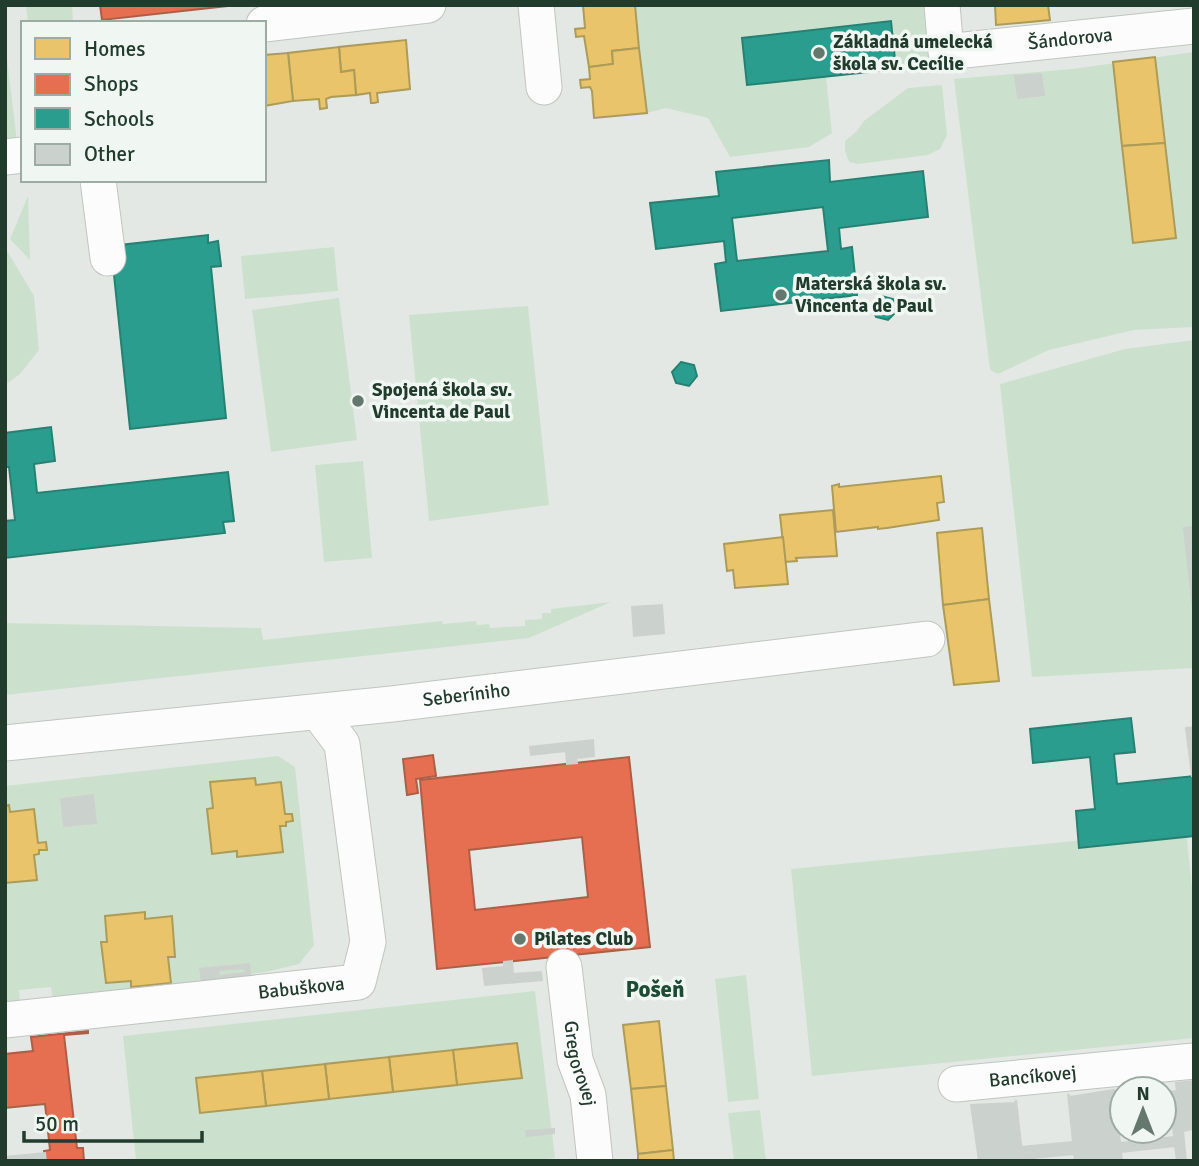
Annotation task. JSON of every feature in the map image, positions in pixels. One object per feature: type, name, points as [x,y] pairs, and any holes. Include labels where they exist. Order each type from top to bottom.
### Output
[{"type":"street","points":[[266,24],[428,5]]},
{"type":"street","points":[[536,5],[544,87]]},
{"type":"street","name":"Šándorova","points":[[942,5],[946,51],[1194,26]]},
{"type":"street","points":[[98,182],[108,258]]},
{"type":"street","name":"Seberíniho","points":[[5,743],[318,712],[927,639]]},
{"type":"street","name":"Babuškova","points":[[5,1020],[358,982],[368,942],[342,744],[318,712]]},
{"type":"street","name":"Gregorovej","points":[[564,967],[575,1060],[588,1096],[595,1161]]},
{"type":"street","name":"Bancíkovej","points":[[956,1084],[1194,1061]]},
{"type":"green space","points":[[26,5],[72,5],[73,21],[28,21]]},
{"type":"green space","points":[[635,5],[935,5],[939,56],[896,69],[891,21],[742,38],[748,85],[826,76],[832,133],[809,147],[730,157],[708,118],[666,108],[647,113]]},
{"type":"green space","points":[[5,42],[18,150],[5,151]]},
{"type":"green space","points":[[1194,52],[1194,327],[1134,330],[1049,350],[998,374],[990,370],[954,79],[1072,69]]},
{"type":"green space","points":[[942,85],[947,135],[940,149],[928,155],[858,164],[849,162],[845,141],[864,121],[908,88]]},
{"type":"green space","points":[[28,196],[30,260],[10,239]]},
{"type":"green space","points":[[334,247],[338,291],[245,299],[241,256]]},
{"type":"green space","points":[[6,249],[34,296],[39,350],[20,374],[5,385]]},
{"type":"green space","points":[[339,298],[357,440],[271,452],[252,310]]},
{"type":"green space","points":[[528,306],[549,505],[429,521],[409,315]]},
{"type":"green space","points":[[1194,340],[1194,527],[1184,528],[1194,617],[1194,668],[1032,677],[1000,384],[1125,349]]},
{"type":"green space","points":[[363,461],[372,558],[324,562],[315,465]]},
{"type":"green space","points":[[611,602],[529,638],[5,695],[5,623],[261,628],[263,640],[442,621],[443,624],[476,621],[477,625],[489,624],[490,628],[525,626],[525,620],[542,619],[542,613],[551,613],[551,609]]},
{"type":"green space","points":[[278,756],[295,767],[314,945],[299,964],[266,972],[53,999],[51,987],[19,990],[20,1002],[5,1004],[5,786]]},
{"type":"green space","points":[[1186,830],[1194,906],[1194,1038],[812,1076],[791,869]]},
{"type":"green space","points":[[746,975],[759,1099],[728,1102],[715,979]]},
{"type":"green space","points":[[535,991],[555,1158],[526,1161],[136,1161],[123,1036]]},
{"type":"green space","points":[[760,1110],[766,1161],[734,1161],[728,1113]]},
{"type":"building: Homes","points":[[583,5],[635,5],[639,48],[612,51],[613,64],[589,67],[584,36],[576,37],[575,29],[585,28]]},
{"type":"building: Homes","points":[[995,5],[1048,5],[1050,20],[996,25]]},
{"type":"building: Homes","points":[[406,40],[410,89],[377,93],[378,102],[374,103],[371,103],[370,93],[356,95],[354,70],[341,72],[339,47]]},
{"type":"building: Homes","points":[[339,47],[341,72],[354,70],[356,95],[331,97],[326,99],[327,108],[320,109],[319,99],[293,101],[288,53]]},
{"type":"building: Homes","points":[[639,48],[647,113],[594,118],[592,91],[590,87],[581,88],[580,80],[590,79],[589,67],[613,64],[612,51]]},
{"type":"building: Homes","points":[[288,53],[293,101],[266,106],[266,55]]},
{"type":"building: Homes","points":[[1155,57],[1165,143],[1122,146],[1113,62]]},
{"type":"building: Homes","points":[[1165,143],[1176,238],[1133,243],[1122,146]]},
{"type":"building: Homes","points":[[941,476],[944,502],[937,503],[939,520],[836,532],[832,486]]},
{"type":"building: Homes","points":[[833,510],[837,556],[796,558],[797,561],[785,562],[780,515]]},
{"type":"building: Homes","points":[[982,528],[989,599],[943,605],[937,533]]},
{"type":"building: Homes","points":[[783,537],[788,584],[735,588],[733,570],[727,571],[724,544]]},
{"type":"building: Homes","points":[[989,599],[999,681],[954,685],[943,605]]},
{"type":"building: Homes","points":[[255,778],[256,785],[281,782],[285,814],[292,814],[293,821],[286,822],[286,826],[280,826],[283,852],[237,857],[237,851],[212,854],[207,809],[213,808],[210,782]]},
{"type":"building: Homes","points":[[9,805],[10,812],[34,809],[38,843],[46,842],[47,850],[39,850],[39,854],[34,855],[37,880],[5,883],[5,806]]},
{"type":"building: Homes","points":[[145,912],[145,919],[172,916],[175,957],[168,957],[171,983],[131,987],[131,981],[106,983],[101,942],[107,942],[105,916]]},
{"type":"building: Homes","points":[[659,1021],[666,1086],[631,1089],[623,1025]]},
{"type":"building: Homes","points":[[517,1043],[522,1078],[457,1085],[453,1050]]},
{"type":"building: Homes","points":[[453,1050],[457,1085],[393,1092],[389,1057]]},
{"type":"building: Homes","points":[[389,1057],[393,1092],[329,1099],[325,1064]]},
{"type":"building: Homes","points":[[325,1064],[329,1099],[266,1106],[262,1071]]},
{"type":"building: Homes","points":[[262,1071],[266,1106],[200,1113],[196,1078]]},
{"type":"building: Homes","points":[[666,1086],[673,1150],[638,1154],[631,1089]]},
{"type":"building: Homes","points":[[673,1150],[674,1161],[638,1161],[638,1154]]},
{"type":"building: Shops","points":[[100,5],[237,5],[102,20]]},
{"type":"building: Shops","points":[[433,755],[436,776],[416,779],[418,793],[407,795],[403,759]]},
{"type":"building: Shops","points":[[629,757],[650,947],[437,969],[420,780]],"holes":[[[582,837],[588,897],[475,910],[469,850]]]},
{"type":"building: Shops","points":[[88,1031],[64,1035],[77,1148],[83,1148],[84,1161],[46,1161],[44,1151],[50,1150],[45,1104],[5,1108],[5,1054],[33,1051],[31,1037]]},
{"type":"building: Schools","name":"Základná umelecká škola sv. Cecílie","points":[[891,21],[896,69],[747,85],[742,38]]},
{"type":"building: Schools","points":[[829,160],[830,182],[923,171],[928,217],[839,228],[841,249],[852,247],[857,295],[721,311],[715,264],[726,262],[724,241],[656,249],[650,203],[719,196],[716,172]],"holes":[[[823,207],[828,251],[737,261],[732,218]]]},
{"type":"building: Schools","points":[[208,235],[208,243],[218,241],[221,266],[211,267],[226,418],[130,429],[111,246]]},
{"type":"building: Schools","points":[[881,296],[893,299],[897,311],[888,320],[876,317],[872,306]]},
{"type":"building: Schools","points":[[681,362],[694,365],[697,376],[689,386],[676,383],[672,372]]},
{"type":"building: Schools","points":[[51,427],[55,461],[34,464],[37,493],[228,472],[234,521],[223,522],[225,533],[5,558],[5,521],[15,520],[9,467],[5,467],[5,433]]},
{"type":"building: Schools","points":[[1131,718],[1135,752],[1114,754],[1117,784],[1194,776],[1194,836],[1079,848],[1076,811],[1095,809],[1090,757],[1033,763],[1030,729]]},
{"type":"building: Other","points":[[1041,74],[1044,95],[1018,98],[1015,76]]},
{"type":"building: Other","points":[[1194,527],[1194,617],[1184,528]]},
{"type":"building: Other","points":[[1194,527],[1194,617],[1184,528]]},
{"type":"building: Other","points":[[662,605],[664,633],[634,636],[632,607]]},
{"type":"building: Other","points":[[1194,727],[1194,776],[1192,776],[1186,728]]},
{"type":"building: Other","points":[[593,740],[594,756],[576,758],[577,763],[567,764],[566,751],[531,755],[530,747]]},
{"type":"building: Other","points":[[93,795],[96,823],[64,826],[61,799]]},
{"type":"building: Other","points":[[512,961],[513,974],[541,972],[542,980],[485,985],[483,969],[504,967],[504,962]]},
{"type":"building: Other","points":[[249,964],[250,976],[202,981],[200,969]],"holes":[[[245,968],[246,973],[219,976],[218,970]]]},
{"type":"building: Other","points":[[1194,1081],[1194,1129],[1183,1131],[1186,1161],[1177,1161],[1175,1146],[1121,1152],[1122,1161],[1075,1161],[1074,1154],[1023,1159],[1022,1147],[1073,1142],[1068,1094],[1070,1097],[1108,1091],[1108,1145],[1178,1145],[1178,1083]]},
{"type":"building: Other","points":[[1016,1100],[1023,1161],[979,1161],[971,1105],[1015,1103]]},
{"type":"building: Other","points":[[554,1129],[554,1133],[527,1136],[526,1131]]},
{"type":"building: Other","points":[[45,1153],[46,1161],[5,1161],[5,1157]]},
{"type":"place","name":"Základná umelecká škola sv. Cecílie","points":[[819,53]]},
{"type":"place","name":"Materská škola sv. Vincenta de Paul","points":[[781,295]]},
{"type":"place","name":"Spojená škola sv. Vincenta de Paul","points":[[358,401]]},
{"type":"place","name":"Pilates Club","points":[[520,939]]},
{"type":"district","name":"Pošeň","points":[[655,989]]}]
